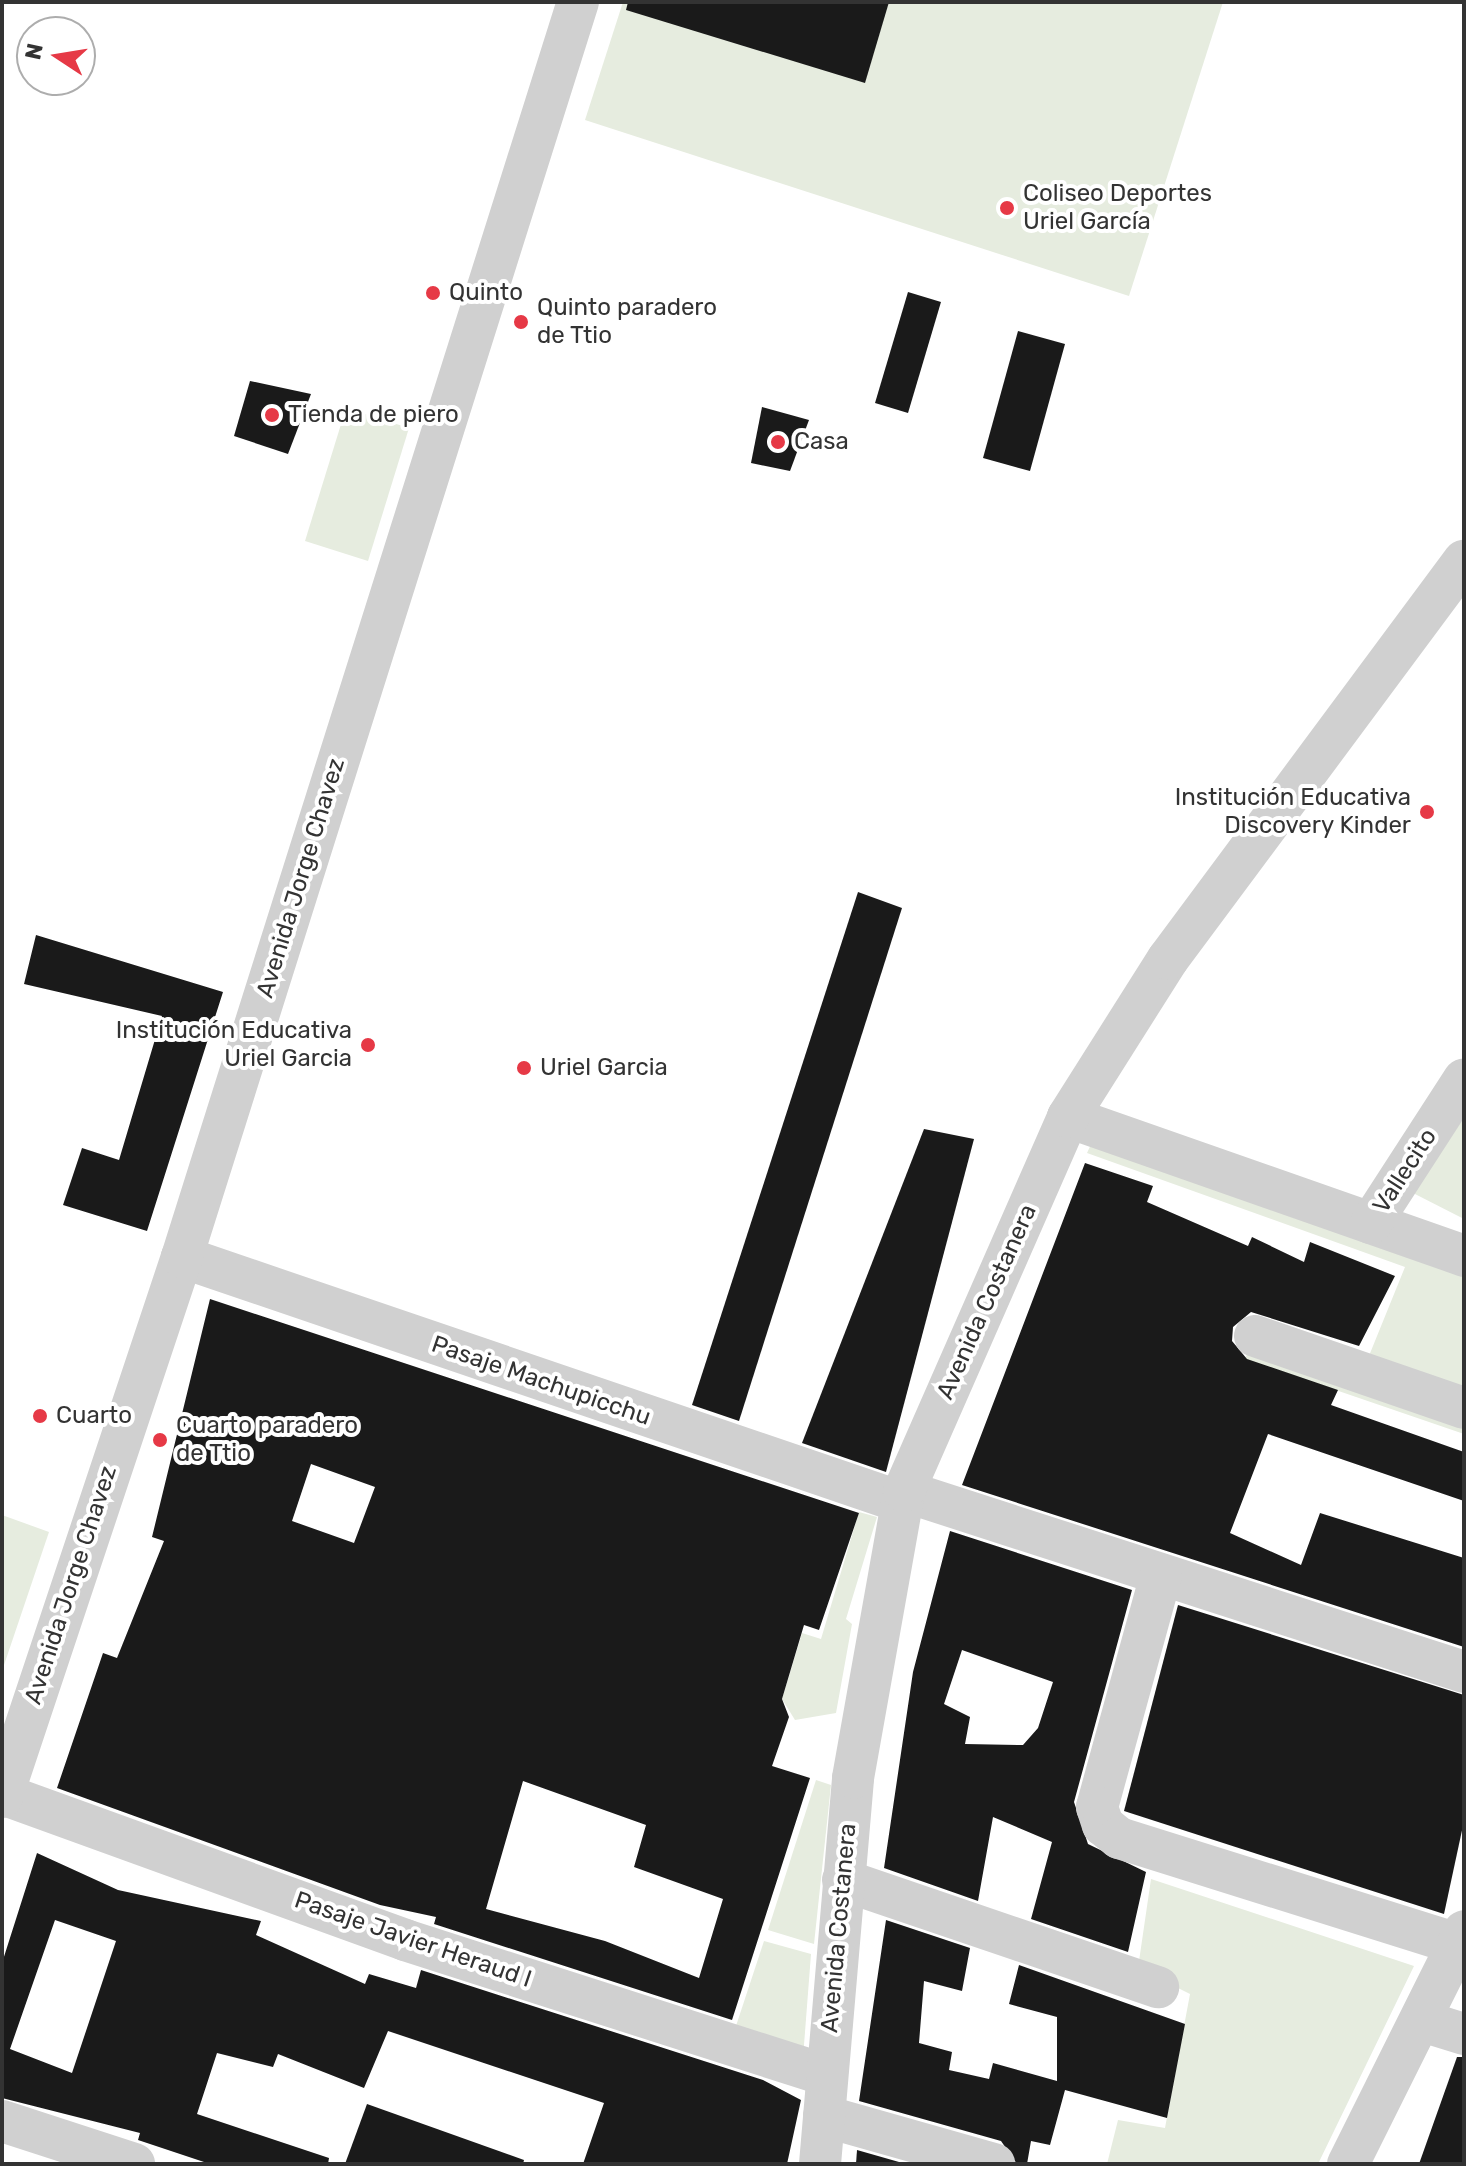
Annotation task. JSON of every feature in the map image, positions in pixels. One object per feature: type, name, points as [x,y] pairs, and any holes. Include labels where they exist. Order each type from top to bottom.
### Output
[{"type":"street","name":"Avenida Jorge Chavez","points":[[2,1795],[182,1257],[578,2]]},
{"type":"street","name":"Avenida Costanera","points":[[820,2164],[853,1778],[903,1497],[1068,1117],[1168,959],[1464,561]]},
{"type":"street","name":"Vallecito","points":[[1371,1223],[1464,1079]]},
{"type":"street","points":[[1068,1117],[1464,1256]]},
{"type":"street","name":"Pasaje Machupicchu","points":[[182,1257],[903,1497],[1464,1672]]},
{"type":"street","points":[[1255,1336],[1464,1408]]},
{"type":"street","points":[[1161,1575],[1097,1807],[1103,1825],[1119,1838],[1461,1937],[1422,2021],[1348,2164]]},
{"type":"street","name":"Pasaje Javier Heraud I","points":[[2,1795],[405,1940],[826,2075]]},
{"type":"street","points":[[843,1880],[1158,1987]]},
{"type":"street","points":[[1422,2021],[1464,2034]]},
{"type":"street","points":[[824,2116],[994,2164]]},
{"type":"street","points":[[2,2121],[134,2164]]},
{"type":"shaded area","name":"Coliseo Deportes Uriel García","points":[[623,2],[1223,2],[1129,296],[585,120]]},
{"type":"shaded area","points":[[346,408],[409,428],[368,561],[305,541]]},
{"type":"shaded area","points":[[1464,1117],[1464,1219],[1413,1193]]},
{"type":"shaded area","points":[[1100,1125],[1464,1261],[1464,1434],[1245,1359],[1251,1343],[1360,1378],[1405,1267],[1087,1153]]},
{"type":"shaded area","points":[[859,1512],[877,1517],[846,1619],[852,1624],[836,1713],[795,1720],[782,1699],[802,1633],[821,1639]]},
{"type":"shaded area","points":[[2,1515],[49,1532],[2,1671]]},
{"type":"shaded area","points":[[816,1780],[831,1785],[814,1944],[768,1930]]},
{"type":"shaded area","points":[[1151,1879],[1414,1966],[1318,2164],[1107,2164],[1118,2120],[1165,2128],[1190,1994],[1138,1968]]},
{"type":"shaded area","points":[[764,1941],[811,1954],[803,2058],[733,2035]]},
{"type":"building","points":[[628,2],[889,2],[865,83],[626,10]]},
{"type":"building","points":[[908,292],[941,302],[908,413],[875,403]]},
{"type":"building","points":[[1018,331],[1065,344],[1030,471],[983,458]]},
{"type":"building","name":"Tienda de piero","points":[[250,381],[311,394],[288,454],[234,436]]},
{"type":"building","name":"Casa","points":[[762,407],[809,420],[790,471],[751,463]]},
{"type":"building","points":[[858,892],[902,908],[739,1421],[692,1405]]},
{"type":"building","points":[[36,935],[223,992],[147,1231],[63,1205],[82,1148],[119,1160],[162,1016],[24,984]]},
{"type":"building","points":[[924,1129],[974,1139],[886,1472],[802,1443]]},
{"type":"building","points":[[1085,1163],[1153,1186],[1147,1202],[1248,1246],[1252,1237],[1304,1262],[1310,1242],[1395,1276],[1359,1346],[1251,1312],[1233,1327],[1232,1341],[1247,1359],[1338,1390],[1331,1405],[1464,1452],[1464,1501],[1268,1434],[1230,1533],[1301,1565],[1320,1513],[1464,1558],[1464,1647],[962,1485]]},
{"type":"building","points":[[210,1299],[859,1513],[819,1630],[804,1625],[782,1699],[789,1717],[772,1766],[810,1778],[732,2020],[434,1924],[436,1917],[380,1905],[57,1788],[103,1653],[117,1658],[164,1541],[152,1537]],"holes":[[[311,1464],[375,1487],[354,1543],[292,1521]],[[523,1781],[646,1825],[634,1867],[723,1899],[699,1978],[605,1941],[486,1909]]]},
{"type":"building","points":[[950,1531],[1132,1590],[1074,1802],[1088,1844],[1146,1872],[1128,1952],[1031,1919],[1052,1842],[993,1817],[978,1901],[884,1868],[913,1672]],"holes":[[[962,1650],[1053,1682],[1038,1728],[1023,1745],[965,1744],[970,1717],[944,1704]]]},
{"type":"building","points":[[1178,1605],[1464,1695],[1464,1821],[1444,1914],[1124,1811]]},
{"type":"building","points":[[37,1853],[118,1890],[261,1921],[256,1935],[365,1984],[369,1974],[416,1988],[421,1970],[763,2080],[801,2100],[787,2164],[583,2164],[604,2103],[388,2031],[364,2088],[278,2054],[273,2067],[217,2053],[197,2114],[329,2158],[328,2164],[210,2164],[138,2140],[140,2133],[2,2098],[2,1963]],"holes":[[[55,1920],[116,1941],[72,2073],[10,2049]]]},
{"type":"building","points":[[886,1920],[970,1948],[962,1991],[924,1981],[919,2043],[952,2052],[949,2070],[989,2079],[993,2063],[1057,2081],[1057,2017],[1009,2004],[1019,1965],[1185,2024],[1167,2118],[1065,2090],[1050,2145],[1031,2141],[1027,2164],[1017,2164],[1001,2141],[859,2101]]},
{"type":"building","points":[[1457,2057],[1464,2057],[1464,2164],[1419,2164]]},
{"type":"building","points":[[367,2104],[524,2160],[523,2164],[345,2164]]},
{"type":"building","points":[[857,2150],[906,2164],[856,2164]]},
{"type":"place","name":"Coliseo Deportes Uriel García","points":[[1007,208]]},
{"type":"place","name":"Quinto","points":[[433,293]]},
{"type":"place","name":"Quinto paradero de Ttio","points":[[521,322]]},
{"type":"place","name":"Tienda de piero","points":[[272,415]]},
{"type":"place","name":"Casa","points":[[778,442]]},
{"type":"place","name":"Institución Educativa Discovery Kinder","points":[[1427,812]]},
{"type":"place","name":"Institución Educativa Uriel Garcia","points":[[368,1045]]},
{"type":"place","name":"Uriel Garcia","points":[[524,1068]]},
{"type":"place","name":"Cuarto","points":[[40,1416]]},
{"type":"place","name":"Cuarto paradero de Ttio","points":[[160,1440]]}]
